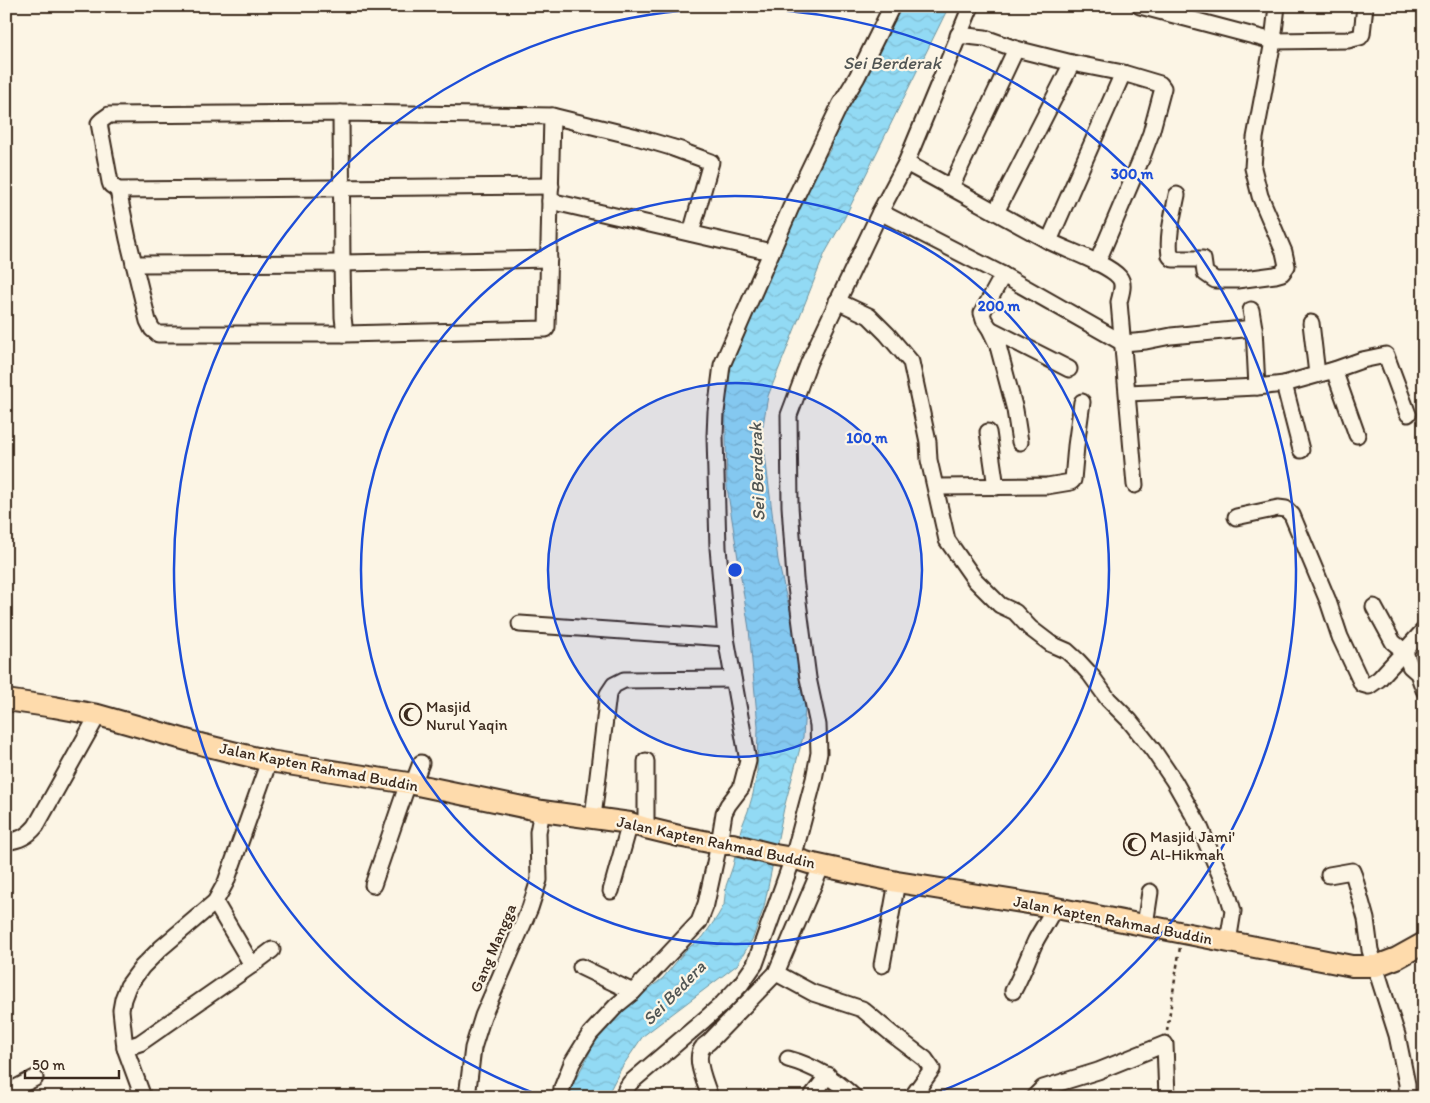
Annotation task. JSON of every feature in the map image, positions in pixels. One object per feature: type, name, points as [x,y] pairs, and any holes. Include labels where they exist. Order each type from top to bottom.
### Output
[{"type":"main road","name":"Jalan Kapten Rahmad Buddin","points":[[6,700],[98,716],[269,761],[411,784],[542,811],[593,817],[784,856],[897,882],[1054,908],[1352,966],[1376,966],[1397,958],[1424,943]]},
{"type":"street","points":[[561,1097],[562,1088],[572,1063],[590,1034],[617,1005],[633,992],[699,922],[726,844],[724,813],[741,788],[748,761],[726,638],[718,548],[714,436],[722,365],[791,207],[840,105],[857,78],[892,6]]},
{"type":"street","points":[[624,1097],[630,1083],[723,1003],[741,984],[755,964],[784,856],[814,779],[819,753],[818,724],[808,678],[795,579],[790,506],[789,415],[809,362],[837,301],[906,163],[971,6]]},
{"type":"street","points":[[1140,6],[1274,41],[1348,40],[1360,37],[1365,6]]},
{"type":"street","points":[[1177,195],[1169,251],[1173,259],[1203,259],[1205,273],[1215,280],[1275,276],[1282,273],[1287,266],[1284,252],[1260,196],[1252,168],[1255,138],[1274,41],[1276,6]]},
{"type":"street","points":[[958,35],[985,38],[1072,63],[1123,73],[1160,84],[1163,88],[1145,149],[1097,263]]},
{"type":"street","points":[[951,187],[1016,48]]},
{"type":"street","points":[[996,212],[1072,63]]},
{"type":"street","points":[[1049,241],[1123,73]]},
{"type":"street","points":[[551,186],[118,190],[110,182],[99,123],[109,115],[341,113],[552,116],[677,149],[711,162],[691,233]]},
{"type":"street","points":[[341,113],[342,263],[345,334]]},
{"type":"street","points":[[118,190],[148,321],[152,330],[158,334],[345,334],[544,330],[547,327],[552,116]]},
{"type":"street","points":[[906,163],[1049,241],[1097,263],[1120,277],[1123,284],[1119,302],[1135,485]]},
{"type":"street","points":[[550,201],[771,252]]},
{"type":"street","points":[[880,212],[1003,274],[1124,343],[1171,336],[1254,328]]},
{"type":"street","points":[[134,264],[342,263],[549,259]]},
{"type":"street","points":[[1003,274],[982,313],[998,346],[1015,410],[1020,442]]},
{"type":"street","points":[[837,301],[869,316],[911,362],[928,442],[929,460],[947,540],[975,580],[1000,605],[1015,612],[1030,628],[1051,644],[1067,651],[1078,661],[1108,699],[1129,720],[1153,750],[1174,781],[1199,825],[1227,891],[1233,911],[1228,942]]},
{"type":"street","points":[[1251,310],[1254,328],[1257,387]]},
{"type":"street","points":[[1311,323],[1317,374]]},
{"type":"street","points":[[990,329],[1069,369]]},
{"type":"street","points":[[1128,393],[1284,384],[1362,360],[1386,355],[1408,414]]},
{"type":"street","points":[[1334,370],[1357,435]]},
{"type":"street","points":[[1284,384],[1301,450]]},
{"type":"street","points":[[936,487],[1054,486],[1071,482],[1073,480],[1082,402]]},
{"type":"street","points":[[988,432],[996,487]]},
{"type":"street","points":[[1236,516],[1278,508],[1286,509],[1292,515],[1328,601],[1340,637],[1362,684],[1369,686],[1379,679],[1424,630]]},
{"type":"street","points":[[1374,607],[1393,642],[1405,652],[1410,666],[1418,673],[1424,690]]},
{"type":"street","points":[[520,624],[726,638]]},
{"type":"street","points":[[593,817],[608,694],[614,685],[624,680],[733,679]]},
{"type":"street","points":[[6,842],[20,840],[28,835],[36,826],[98,716]]},
{"type":"street","points":[[143,1097],[125,1048],[121,1010],[123,999],[128,986],[142,967],[160,948],[215,902],[226,882],[269,761]]},
{"type":"street","points":[[611,891],[638,826],[646,761]]},
{"type":"street","points":[[373,885],[421,762]]},
{"type":"street","name":"Gang Mangga","points":[[467,1097],[473,1048],[483,1016],[530,908],[539,880],[538,832],[542,811]]},
{"type":"street","points":[[710,1097],[699,1065],[698,1057],[701,1048],[776,973],[822,865]]},
{"type":"street","points":[[1329,876],[1352,871],[1366,920],[1370,950],[1397,1035],[1408,1084],[1407,1097]]},
{"type":"street","points":[[882,965],[897,882]]},
{"type":"street","points":[[1145,925],[1150,892]]},
{"type":"street","points":[[215,902],[252,965]]},
{"type":"street","points":[[1012,991],[1054,908]]},
{"type":"street","points":[[125,1048],[140,1043],[272,950]]},
{"type":"street","points":[[581,967],[633,992]]},
{"type":"street","points":[[776,973],[813,993],[862,1009],[925,1059],[932,1069],[912,1097]]},
{"type":"street","points":[[1034,1097],[1043,1088],[1098,1071],[1165,1044],[1167,1097]]},
{"type":"street","points":[[788,1059],[813,1067],[828,1075],[854,1097]]},
{"type":"street","points":[[811,1097],[828,1075]]},
{"type":"street","points":[[6,1093],[36,1078]]},
{"type":"path","points":[[1165,1044],[1182,933]]},
{"type":"water","name":"Sei Berderak","points":[[897,6],[949,6],[842,223],[825,253],[768,396],[762,431],[778,560],[797,633],[798,671],[805,707],[803,737],[784,808],[764,907],[753,938],[737,965],[643,1036],[622,1067],[608,1097],[570,1097],[572,1086],[605,1020],[616,1008],[663,978],[687,949],[703,937],[724,905],[726,886],[733,866],[741,829],[753,794],[757,772],[758,726],[749,629],[727,487],[726,368],[818,164],[830,149],[832,130]]},
{"type":"place","name":"Masjid Nurul Yaqin","points":[[410,715]]},
{"type":"place","name":"Masjid Jami' Al-Hikmah","points":[[1134,845]]},
{"type":"water label","name":"Sei Bedera","points":[[674,993]]}]
